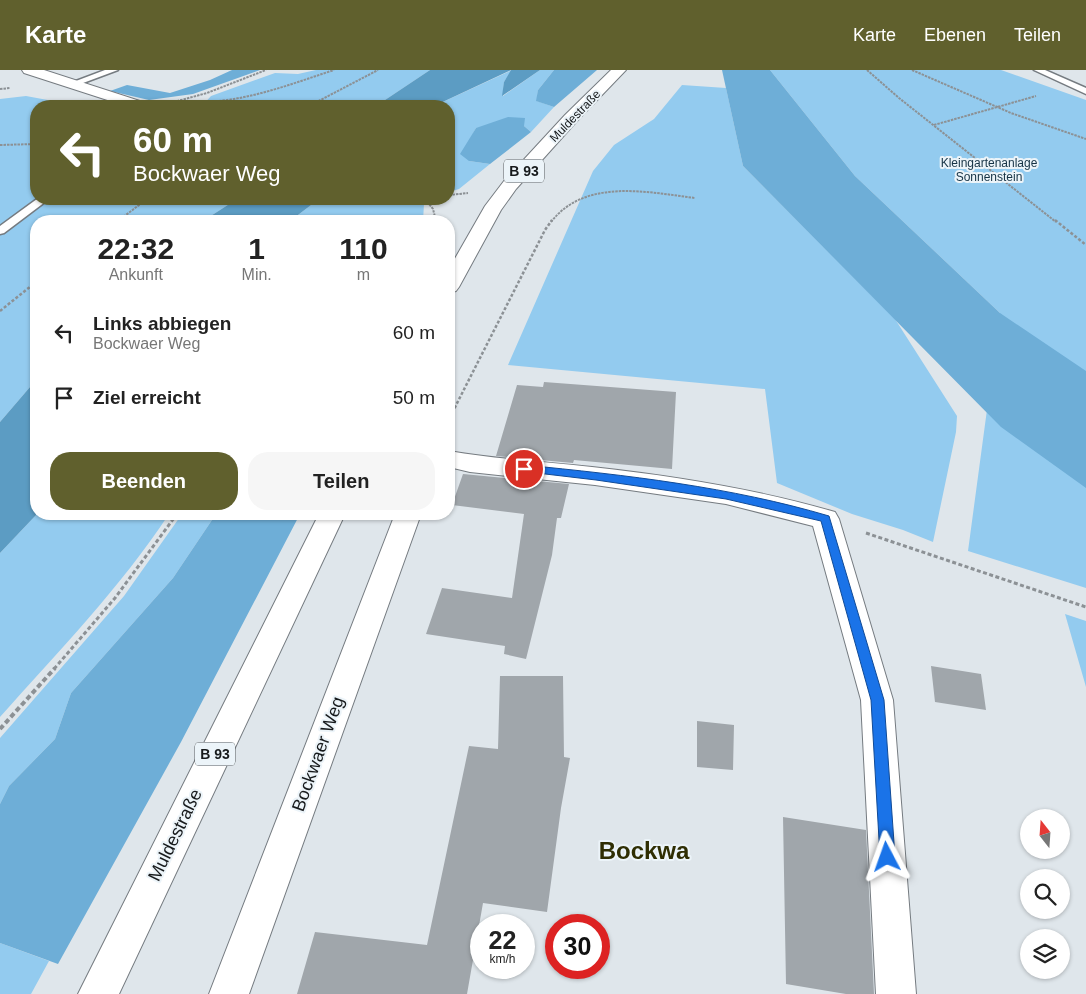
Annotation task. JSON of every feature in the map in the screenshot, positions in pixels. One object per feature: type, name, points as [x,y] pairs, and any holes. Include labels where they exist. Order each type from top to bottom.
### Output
[{"type":"street","points":[[29,70],[122,100]]},
{"type":"street","name":"Muldestraße","points":[[455,276],[492,210],[510,185],[571,118],[620,70]]},
{"type":"street","points":[[455,460],[596,476],[717,494],[825,519],[877,700],[896,994]]},
{"type":"street","name":"Muldestraße","points":[[98,994],[329,520]]},
{"type":"street","name":"Bockwaer Weg","points":[[229,994],[406,520]]},
{"type":"lane","points":[[72,84],[114,70]]},
{"type":"lane","points":[[1038,70],[1086,91]]},
{"type":"lane","points":[[0,231],[36,205]]},
{"type":"path","points":[[181,100],[207,93],[266,70]]},
{"type":"path","points":[[238,100],[334,70]]},
{"type":"path","points":[[320,100],[378,70]]},
{"type":"path","points":[[867,70],[933,125],[1086,245]]},
{"type":"path","points":[[912,70],[997,107],[1086,139]]},
{"type":"path","points":[[933,125],[1038,95]]},
{"type":"path","points":[[0,144],[30,144]]},
{"type":"path","points":[[455,406],[545,230],[560,211],[578,199],[592,193],[619,191],[695,198]]},
{"type":"path","points":[[126,215],[139,205]]},
{"type":"path","points":[[0,311],[30,287]]},
{"type":"path","points":[[825,519],[1086,607]]},
{"type":"path","points":[[0,729],[118,596],[173,520]]},
{"type":"green space","points":[[316,70],[430,70],[385,100],[207,100],[211,96],[275,73],[298,74]]},
{"type":"green space","points":[[512,70],[504,82],[503,96],[540,70],[554,70],[538,90],[537,101],[554,107],[531,132],[524,126],[476,128],[470,139],[469,161],[490,164],[455,190],[455,100],[447,100]]},
{"type":"green space","name":"Kleingartenanlage Sonnenstein","points":[[770,70],[1001,70],[1086,100],[1086,588],[968,551],[1000,313],[855,176]]},
{"type":"green space","points":[[682,85],[726,88],[743,166],[895,319],[957,416],[956,432],[933,542],[903,530],[852,514],[777,483],[765,389],[508,365],[593,171],[614,145],[654,119]]},
{"type":"green space","points":[[26,96],[48,100],[30,100],[30,205],[33,205],[0,230],[0,99]]},
{"type":"green space","points":[[36,205],[228,205],[212,215],[30,215],[30,387],[0,422],[0,231]]},
{"type":"green space","points":[[311,205],[424,205],[423,215],[298,215]]},
{"type":"green space","points":[[31,520],[165,520],[110,593],[0,717],[0,553]]},
{"type":"green space","points":[[178,520],[212,520],[173,578],[71,693],[55,739],[9,786],[0,804],[0,738],[124,596]]},
{"type":"green space","points":[[1065,614],[1086,621],[1086,687]]},
{"type":"green space","points":[[0,943],[49,961],[31,994],[0,994]]},
{"type":"shaded area","points":[[232,70],[260,70],[193,94],[149,100],[110,91],[127,85],[170,93],[210,80]]},
{"type":"shaded area","points":[[430,70],[511,70],[447,100],[385,100]]},
{"type":"shaded area","points":[[511,70],[540,70],[502,96],[504,82]]},
{"type":"shaded area","points":[[554,70],[597,70],[554,107],[536,101],[538,90]]},
{"type":"shaded area","points":[[722,70],[770,70],[855,176],[1000,313],[1086,371],[1086,488],[1001,427],[743,166]]},
{"type":"shaded area","points":[[508,117],[525,118],[524,126],[531,132],[490,164],[469,161],[460,154],[476,128]]},
{"type":"shaded area","points":[[228,205],[311,205],[298,215],[212,215]]},
{"type":"shaded area","points":[[30,387],[31,520],[0,553],[0,422]]},
{"type":"shaded area","points":[[212,520],[297,520],[181,742],[58,964],[0,943],[0,804],[9,786],[55,739],[71,693],[173,578]]},
{"type":"building","points":[[544,382],[676,392],[672,469],[574,460],[573,463],[496,456],[517,385],[543,387]]},
{"type":"building","points":[[463,474],[569,484],[561,518],[557,518],[552,555],[526,659],[504,654],[505,646],[426,634],[442,588],[512,598],[524,514],[455,505],[455,497]]},
{"type":"building","points":[[931,666],[981,674],[986,710],[935,702]]},
{"type":"building","points":[[500,676],[563,676],[564,757],[570,758],[561,808],[547,912],[483,903],[481,914],[470,914],[470,977],[467,994],[297,994],[315,932],[427,945],[469,746],[498,749]]},
{"type":"building","points":[[697,721],[734,725],[733,770],[697,767]]},
{"type":"building","points":[[783,817],[866,830],[874,994],[846,994],[786,984]]},
{"type":"district","name":"Bockwa","points":[[644,850]]},
{"type":"route","points":[[524,469],[596,476],[726,496],[825,519],[877,700],[887,857]]}]
